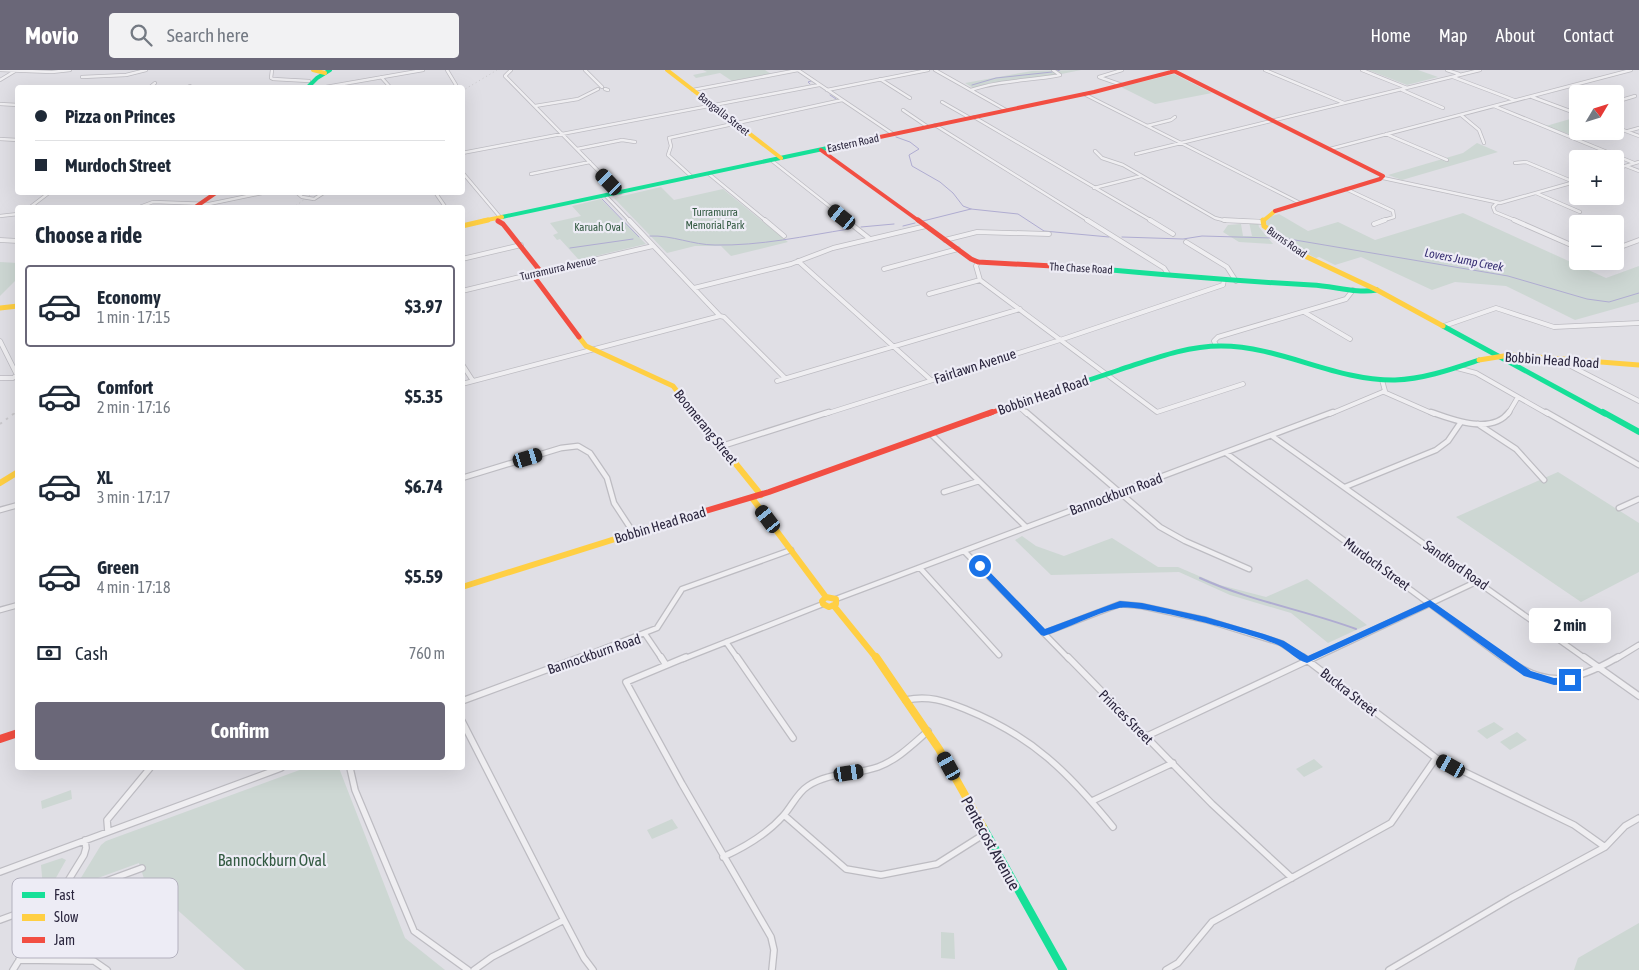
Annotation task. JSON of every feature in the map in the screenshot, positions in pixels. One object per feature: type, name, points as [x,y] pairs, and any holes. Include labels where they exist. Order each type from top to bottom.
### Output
[{"type":"main road","points":[[313,70],[325,71]]},
{"type":"main road","name":"Bangalla Street","points":[[667,70],[781,158]]},
{"type":"main road","points":[[1176,70],[1382,175],[1383,178]]},
{"type":"main road","name":"Eastern Road","points":[[465,226],[1084,94],[1176,70]]},
{"type":"main road","points":[[308,84],[325,71]]},
{"type":"main road","points":[[821,150],[978,262]]},
{"type":"main road","name":"Burns Road","points":[[1383,178],[1273,212],[1266,216],[1263,222],[1269,232],[1300,253],[1377,290],[1639,432]]},
{"type":"main road","points":[[194,205],[207,195]]},
{"type":"main road","points":[[194,205],[212,195]]},
{"type":"main road","points":[[499,218],[542,272]]},
{"type":"main road","name":"The Chase Road","points":[[978,262],[1095,268],[1236,281],[1329,286],[1366,292],[1377,290]]},
{"type":"main road","name":"Turramurra Avenue","points":[[532,274],[542,272]]},
{"type":"main road","name":"Boomerang Street","points":[[532,274],[586,346],[673,386],[761,495]]},
{"type":"main road","points":[[0,308],[15,306]]},
{"type":"main road","name":"Bobbin Head Road","points":[[465,586],[633,532],[752,498],[1016,404],[1173,351],[1220,345],[1260,351],[1347,374],[1382,380],[1422,378],[1500,356],[1639,365]]},
{"type":"main road","points":[[1521,368],[1521,361],[1528,357]]},
{"type":"main road","points":[[0,483],[15,474]]},
{"type":"main road","points":[[0,488],[15,480]]},
{"type":"main road","points":[[752,498],[826,596],[835,602],[829,607],[823,604],[822,601],[826,596]]},
{"type":"main road","name":"Pentecost Avenue","points":[[835,602],[928,731],[1063,970]]},
{"type":"main road","points":[[0,739],[15,734]]},
{"type":"main road","name":"Pentecost Avenue","points":[[1057,961],[1059,970]]},
{"type":"street","points":[[0,70],[54,72],[70,70]]},
{"type":"street","points":[[82,77],[126,75],[146,70]]},
{"type":"street","points":[[272,70],[271,78],[273,79],[308,84]]},
{"type":"street","points":[[337,85],[423,70]]},
{"type":"street","points":[[447,70],[456,85]]},
{"type":"street","points":[[511,70],[505,74],[620,193]]},
{"type":"street","points":[[535,106],[578,99],[598,89],[605,89],[585,70]]},
{"type":"street","points":[[693,90],[798,70],[892,134]]},
{"type":"street","points":[[827,90],[928,70]]},
{"type":"street","points":[[935,70],[1006,110]]},
{"type":"street","points":[[970,90],[992,84],[1057,76],[1059,74],[1053,70]]},
{"type":"street","points":[[1118,85],[1099,77],[1122,70]]},
{"type":"street","points":[[1265,70],[1344,103]]},
{"type":"street","points":[[1362,70],[1407,88]]},
{"type":"street","points":[[1447,70],[1460,75]]},
{"type":"street","points":[[1136,154],[1480,70]]},
{"type":"street","points":[[1330,149],[1631,70]]},
{"type":"street","points":[[0,80],[16,71]]},
{"type":"street","points":[[382,77],[389,85]]},
{"type":"street","points":[[1452,77],[1515,100]]},
{"type":"street","points":[[880,79],[910,98]]},
{"type":"street","points":[[465,152],[819,85]]},
{"type":"street","points":[[1401,89],[1443,108]]},
{"type":"street","points":[[1084,94],[1300,203]]},
{"type":"street","points":[[1530,96],[1569,110]]},
{"type":"street","points":[[1624,99],[1635,96]]},
{"type":"street","points":[[692,177],[668,155],[671,146],[669,138],[842,100]]},
{"type":"street","points":[[942,102],[972,117],[1173,234]]},
{"type":"street","points":[[0,104],[15,105]]},
{"type":"street","points":[[1494,106],[1534,124],[1634,163]]},
{"type":"street","points":[[903,110],[1164,268],[1168,274]]},
{"type":"street","points":[[1461,114],[1476,126],[1483,137],[1484,143]]},
{"type":"street","points":[[1147,126],[1171,120],[1175,117]]},
{"type":"street","points":[[1627,132],[1639,128]]},
{"type":"street","points":[[1624,131],[1639,136]]},
{"type":"street","points":[[1386,134],[1447,160]]},
{"type":"street","points":[[0,139],[15,140]]},
{"type":"street","points":[[577,149],[622,140],[635,142]]},
{"type":"street","points":[[1094,151],[1102,158],[1142,176],[1220,220],[1263,222]]},
{"type":"street","points":[[771,160],[870,239]]},
{"type":"street","points":[[531,174],[590,162]]},
{"type":"street","points":[[1516,163],[1526,162],[1569,178]]},
{"type":"street","points":[[1626,166],[1639,162]]},
{"type":"street","points":[[1626,166],[1639,171]]},
{"type":"street","points":[[709,174],[784,236]]},
{"type":"street","points":[[465,176],[499,218]]},
{"type":"street","points":[[1094,188],[1142,176]]},
{"type":"street","points":[[1383,178],[1497,202],[1508,202],[1569,183]]},
{"type":"street","points":[[1346,189],[1396,214],[1394,217],[1374,224]]},
{"type":"street","points":[[1536,193],[1580,212]]},
{"type":"street","points":[[33,205],[46,195]]},
{"type":"street","points":[[145,205],[153,202],[194,205],[209,204],[252,195]]},
{"type":"street","points":[[300,195],[314,198],[320,195]]},
{"type":"street","points":[[606,196],[720,316],[724,317],[785,378]]},
{"type":"street","points":[[1497,202],[1493,207],[1496,212],[1569,244]]},
{"type":"street","points":[[0,216],[15,214]]},
{"type":"street","points":[[694,288],[798,262],[833,248],[926,226]]},
{"type":"street","points":[[945,240],[977,232],[1048,234]]},
{"type":"street","points":[[0,240],[15,241]]},
{"type":"street","points":[[1624,246],[1639,240]]},
{"type":"street","points":[[1186,242],[1227,267],[1236,281]]},
{"type":"street","points":[[465,258],[520,245]]},
{"type":"street","name":"Turramurra Avenue","points":[[542,272],[653,246]]},
{"type":"street","points":[[884,269],[958,249]]},
{"type":"street","points":[[798,262],[931,380]]},
{"type":"street","points":[[978,262],[976,266],[980,280],[1106,374],[1148,408],[1157,412],[1243,384]]},
{"type":"street","name":"Turramurra Avenue","points":[[465,290],[532,274]]},
{"type":"street","points":[[929,294],[980,280]]},
{"type":"street","name":"Fairlawn Avenue","points":[[722,446],[1060,340],[1223,285],[1224,280]]},
{"type":"street","points":[[1228,335],[1220,345],[1215,339],[1218,336],[1228,335],[1346,299],[1353,290]]},
{"type":"street","points":[[1444,326],[1496,308],[1554,327],[1639,323]]},
{"type":"street","points":[[777,381],[1020,309]]},
{"type":"street","points":[[1304,312],[1350,339]]},
{"type":"street","points":[[465,383],[720,316]]},
{"type":"street","points":[[0,341],[15,371]]},
{"type":"street","points":[[1557,359],[1639,401]]},
{"type":"street","points":[[1467,364],[1476,373]]},
{"type":"street","points":[[1458,368],[1476,373],[1639,465]]},
{"type":"street","points":[[465,369],[473,381]]},
{"type":"street","points":[[0,378],[15,376]]},
{"type":"street","points":[[1382,380],[1384,392],[1425,412],[1461,422],[1490,423],[1502,420],[1518,397]]},
{"type":"street","name":"Bannockburn Road","points":[[835,602],[1026,527],[1272,436],[1384,392]]},
{"type":"street","points":[[1016,404],[1160,527],[1249,569]]},
{"type":"street","points":[[1345,487],[1436,450],[1448,441],[1461,422]]},
{"type":"street","points":[[1477,423],[1519,451],[1544,480]]},
{"type":"street","points":[[932,434],[1026,527]]},
{"type":"street","name":"Sandford Road","points":[[1272,436],[1639,696]]},
{"type":"street","points":[[465,477],[561,448],[578,446],[585,448],[590,452],[606,478],[614,503],[633,532]]},
{"type":"street","name":"Murdoch Street","points":[[1226,453],[1513,665],[1534,676],[1554,682],[1570,680],[1599,667],[1639,645]]},
{"type":"street","points":[[944,492],[978,481]]},
{"type":"street","points":[[1619,508],[1639,499]]},
{"type":"street","points":[[0,510],[15,506]]},
{"type":"street","points":[[645,634],[657,628],[682,589],[791,550]]},
{"type":"street","name":"Princes Street","points":[[964,551],[1212,804],[1292,878]]},
{"type":"street","points":[[920,568],[999,655]]},
{"type":"street","points":[[1145,737],[1478,581]]},
{"type":"street","points":[[772,970],[774,950],[771,937],[723,857],[626,682],[823,604]]},
{"type":"street","name":"Buckra Street","points":[[1044,633],[1120,604],[1142,606],[1206,620],[1281,643],[1307,660],[1436,758],[1574,825],[1605,847]]},
{"type":"street","points":[[0,610],[15,606]]},
{"type":"street","name":"Bannockburn Road","points":[[465,700],[645,634],[666,665]]},
{"type":"street","points":[[726,642],[793,738]]},
{"type":"street","points":[[906,700],[916,696],[934,697],[997,722],[1045,756],[1070,777],[1112,826]]},
{"type":"street","points":[[465,727],[584,958],[594,970]]},
{"type":"street","points":[[723,857],[758,838],[784,815],[808,786],[831,776],[880,766],[898,756],[928,731]]},
{"type":"street","points":[[1166,970],[1178,963],[1212,922],[1391,823],[1436,758]]},
{"type":"street","points":[[1092,801],[1173,763]]},
{"type":"street","points":[[108,832],[107,820],[148,770]]},
{"type":"street","points":[[0,872],[276,770]]},
{"type":"street","points":[[350,770],[355,790],[414,931],[468,970]]},
{"type":"street","points":[[784,815],[846,869],[881,875],[937,864],[986,833]]},
{"type":"street","points":[[1389,970],[1511,898],[1605,847],[1625,826],[1639,818]]},
{"type":"street","points":[[70,878],[84,856],[85,840]]},
{"type":"street","points":[[115,878],[142,868]]},
{"type":"street","points":[[0,920],[12,916]]},
{"type":"street","points":[[474,970],[492,957],[564,920]]},
{"type":"street","points":[[13,970],[19,960],[94,961],[108,970]]},
{"type":"green space","points":[[703,70],[765,70],[771,74],[732,81],[720,73],[696,78],[693,75],[707,72]]},
{"type":"green space","points":[[1081,70],[1042,78],[990,83],[973,88],[965,83],[1032,71]]},
{"type":"green space","points":[[1368,70],[1418,70],[1438,77],[1407,85]]},
{"type":"green space","points":[[1174,74],[1212,93],[1155,104],[1121,87]]},
{"type":"green space","points":[[1569,119],[1569,134],[1546,126]]},
{"type":"green space","points":[[1477,143],[1498,152],[1402,180],[1388,175],[1463,153]]},
{"type":"green space","name":"Turramurra Memorial Park","points":[[661,187],[674,200],[723,189],[788,242],[731,256],[721,246],[695,246],[667,253],[614,198]]},
{"type":"green space","name":"Karuah Oval","points":[[601,199],[646,244],[579,260],[560,239],[557,240],[553,235],[558,233],[550,223],[581,216],[572,206]]},
{"type":"green space","points":[[1463,213],[1569,261],[1569,270],[1588,270],[1606,278],[1639,266],[1639,302],[1575,320],[1506,286],[1455,282],[1432,290],[1361,257],[1335,265],[1319,257],[1316,258],[1281,239],[1274,234],[1264,221],[1268,217],[1279,214],[1308,231],[1338,222],[1375,240]]},
{"type":"green space","points":[[1249,222],[1258,222],[1259,227],[1273,244],[1239,242],[1223,232],[1228,225],[1241,224],[1243,236],[1252,236]]},
{"type":"green space","points":[[0,262],[15,263],[15,281],[0,296]]},
{"type":"green space","points":[[1558,472],[1639,523],[1639,572],[1581,602],[1456,517]]},
{"type":"green space","points":[[1022,536],[1036,546],[1064,556],[1112,538],[1158,567],[1178,567],[1220,585],[1266,597],[1307,579],[1367,625],[1328,643],[1291,613],[1230,595],[1179,572],[1051,575],[1015,540]]},
{"type":"green space","points":[[1494,722],[1504,729],[1487,739],[1477,731]]},
{"type":"green space","points":[[1517,732],[1527,740],[1510,750],[1500,742]]},
{"type":"green space","points":[[1314,759],[1323,767],[1304,777],[1296,769]]},
{"type":"green space","name":"Bannockburn Oval","points":[[300,770],[340,770],[405,938],[445,970],[245,970],[178,910],[178,878],[144,878],[139,863],[98,878],[81,878],[101,845],[106,841]]},
{"type":"green space","points":[[71,790],[72,799],[42,809],[41,801]]},
{"type":"green space","points":[[672,819],[678,828],[652,839],[647,830]]},
{"type":"green space","points":[[62,858],[66,860],[56,878],[42,878],[41,865]]},
{"type":"green space","points":[[1639,923],[1639,970],[1574,970],[1578,958]]},
{"type":"green space","points":[[941,932],[954,933],[955,959],[941,958]]},
{"type":"waterway","points":[[972,85],[996,78],[1052,72]]},
{"type":"waterway","points":[[810,84],[808,82],[811,81]]},
{"type":"waterway","points":[[830,95],[836,99]]},
{"type":"waterway","points":[[896,137],[910,142],[919,149],[909,155],[912,166],[940,182],[953,193],[963,206],[971,209]]},
{"type":"waterway","points":[[602,199],[639,237]]},
{"type":"waterway","points":[[923,221],[971,209]]},
{"type":"waterway","name":"Lovers Jump Creek","points":[[971,209],[1018,214],[1044,231],[1109,237]]},
{"type":"waterway","points":[[903,226],[915,223]]},
{"type":"waterway","points":[[861,227],[894,224]]},
{"type":"waterway","points":[[650,236],[666,237],[707,245],[732,245],[782,240],[849,229]]},
{"type":"waterway","name":"Lovers Jump Creek","points":[[1122,237],[1183,239],[1202,236],[1273,238]]},
{"type":"waterway","name":"Lovers Jump Creek","points":[[1283,238],[1508,276],[1587,299],[1609,302],[1639,293]]},
{"type":"waterway","points":[[570,248],[633,239]]},
{"type":"waterway","points":[[1200,578],[1238,593],[1356,629]]},
{"type":"railway","points":[[465,89],[497,70]]},
{"type":"railway","points":[[297,205],[310,195]]},
{"type":"railway","points":[[0,424],[15,413]]},
{"type":"traffic: fast","points":[[310,85],[330,70]]},
{"type":"traffic: fast","points":[[502,217],[856,142]]},
{"type":"traffic: fast","points":[[1090,268],[1236,281],[1329,286],[1366,292],[1377,290]]},
{"type":"traffic: fast","points":[[1443,326],[1639,432]]},
{"type":"traffic: fast","points":[[1004,408],[1194,347],[1220,346],[1259,350],[1336,372],[1374,379],[1394,380],[1416,378],[1479,360]]},
{"type":"traffic: fast","points":[[983,827],[1063,970]]},
{"type":"traffic: slow","points":[[313,70],[325,73]]},
{"type":"traffic: slow","points":[[667,70],[781,158]]},
{"type":"traffic: slow","points":[[1275,211],[1263,220],[1264,226],[1307,257],[1377,290],[1443,326]]},
{"type":"traffic: slow","points":[[465,225],[502,217]]},
{"type":"traffic: slow","points":[[0,308],[15,306]]},
{"type":"traffic: slow","points":[[579,337],[586,346],[673,386],[761,495]]},
{"type":"traffic: slow","points":[[1479,360],[1510,355],[1639,365]]},
{"type":"traffic: slow","points":[[0,483],[15,474]]},
{"type":"traffic: slow","points":[[752,498],[826,597],[836,599],[836,604],[829,607],[823,604],[822,601],[826,597]]},
{"type":"traffic: slow","points":[[465,586],[682,518]]},
{"type":"traffic: slow","points":[[834,606],[877,658],[939,749],[983,827]]},
{"type":"traffic: jam","points":[[1172,70],[1383,176],[1380,179],[1275,211]]},
{"type":"traffic: jam","points":[[856,142],[1094,92],[1175,71]]},
{"type":"traffic: jam","points":[[821,150],[971,259],[978,262],[1090,268]]},
{"type":"traffic: jam","points":[[198,205],[213,195]]},
{"type":"traffic: jam","points":[[498,221],[503,224],[541,272],[532,274],[579,337]]},
{"type":"traffic: jam","points":[[682,518],[769,492],[1004,408]]},
{"type":"traffic: jam","points":[[0,739],[15,734]]},
{"type":"route","points":[[980,566],[1044,633],[1120,604],[1142,606],[1206,620],[1260,636],[1281,643],[1307,660],[1430,603],[1513,665],[1528,674],[1554,682],[1570,680]]}]
